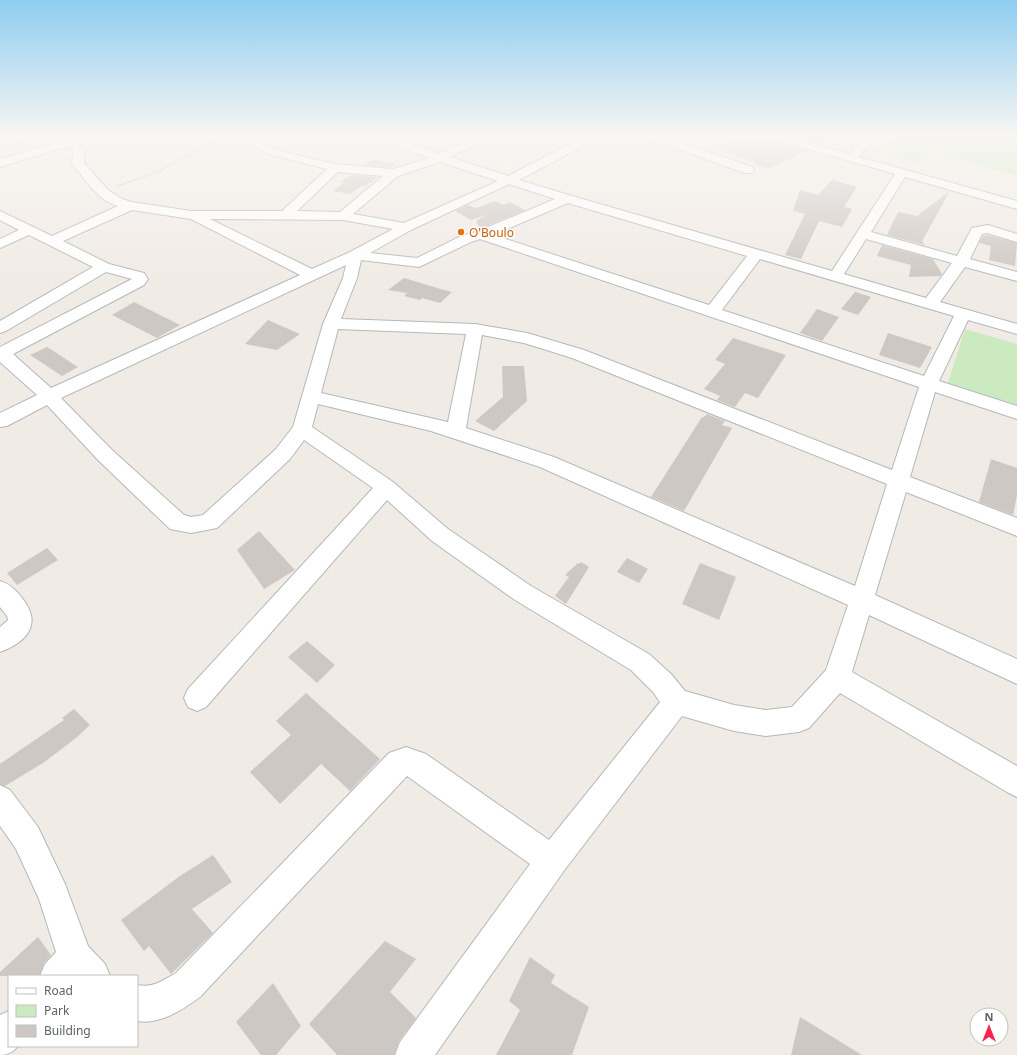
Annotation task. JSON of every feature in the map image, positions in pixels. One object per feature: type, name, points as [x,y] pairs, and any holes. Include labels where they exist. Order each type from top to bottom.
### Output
[{"type":"street","points":[[96,184],[102,191],[117,202],[130,206],[191,215],[343,216],[406,227]]},
{"type":"street","points":[[285,215],[318,184]]},
{"type":"street","points":[[343,216],[381,184]]},
{"type":"street","points":[[0,421],[49,396],[356,255],[406,227],[500,184]]},
{"type":"street","points":[[522,184],[567,199],[1017,329]]},
{"type":"street","points":[[835,277],[895,184]]},
{"type":"street","points":[[942,184],[1017,205]]},
{"type":"street","points":[[980,185],[1017,194]]},
{"type":"street","points":[[356,255],[419,263],[466,239],[481,236],[531,213],[567,199]]},
{"type":"street","points":[[51,241],[130,206]]},
{"type":"street","points":[[0,215],[104,267],[139,276],[140,279],[139,282],[0,356]]},
{"type":"street","points":[[191,215],[312,275]]},
{"type":"street","points":[[930,304],[961,262],[977,231],[988,229],[1017,238]]},
{"type":"street","points":[[0,244],[29,230]]},
{"type":"street","points":[[863,234],[1017,277]]},
{"type":"street","points":[[481,236],[713,311],[928,385],[1017,413]]},
{"type":"street","points":[[713,311],[756,254]]},
{"type":"street","points":[[0,356],[7,358],[49,396],[106,455],[178,523],[191,525],[209,522],[284,454],[302,429],[331,324],[350,278],[356,255]]},
{"type":"street","points":[[0,328],[104,267]]},
{"type":"street","points":[[302,429],[386,487],[440,535],[478,562],[523,593],[640,662],[662,683],[677,702],[734,718],[766,723],[799,719],[837,677],[928,385],[963,314]]},
{"type":"street","points":[[331,324],[475,330],[526,338],[578,354],[1017,528]]},
{"type":"street","points":[[456,431],[475,330]]},
{"type":"street","points":[[312,397],[435,425],[547,462],[862,600],[1017,672]]},
{"type":"street","points":[[197,698],[386,487]]},
{"type":"street","points":[[0,591],[19,614],[20,621],[17,629],[0,641]]},
{"type":"street","points":[[837,677],[1017,782]]},
{"type":"street","points":[[413,1055],[552,861],[677,702]]},
{"type":"street","points":[[138,1003],[144,1005],[162,1002],[188,986],[399,763],[406,761],[416,764],[552,861]]},
{"type":"street","points":[[0,800],[26,838],[54,895],[75,970]]},
{"type":"street","points":[[0,1039],[8,1030]]},
{"type":"path","points":[[102,191],[122,184]]},
{"type":"green space","points":[[965,329],[1017,344],[1017,411],[946,389]]},
{"type":"building","points":[[342,184],[368,184],[364,187],[361,186],[351,194],[333,191]]},
{"type":"building","points":[[828,184],[847,184],[857,187],[844,207],[852,209],[842,227],[819,221],[801,259],[785,255],[805,214],[793,211],[800,190],[818,195]]},
{"type":"building","points":[[950,191],[922,241],[925,245],[887,235],[898,212],[917,216]]},
{"type":"building","points":[[495,201],[504,205],[510,202],[525,210],[480,229],[476,221],[487,215],[471,220],[455,211],[468,205],[476,208]]},
{"type":"building","points":[[987,235],[1017,243],[1015,266],[989,260],[991,246],[979,243],[983,236]]},
{"type":"building","points":[[882,245],[933,259],[942,274],[941,276],[909,277],[911,265],[877,256]]},
{"type":"building","points":[[404,278],[452,292],[440,303],[422,298],[420,300],[404,296],[407,293],[388,290]]},
{"type":"building","points":[[855,292],[871,297],[858,315],[841,309]]},
{"type":"building","points":[[134,302],[180,325],[157,338],[112,315]]},
{"type":"building","points":[[817,309],[839,317],[822,341],[800,333]]},
{"type":"building","points":[[268,320],[300,334],[277,350],[245,344]]},
{"type":"building","points":[[888,333],[932,347],[920,368],[879,355]]},
{"type":"building","points":[[733,338],[786,355],[758,398],[745,393],[735,407],[717,400],[720,396],[704,389],[725,364],[715,360]]},
{"type":"building","points":[[47,347],[78,367],[62,376],[30,355]]},
{"type":"building","points":[[502,366],[524,366],[527,401],[494,431],[475,421],[503,397]]},
{"type":"building","points":[[707,414],[725,421],[722,425],[732,428],[684,511],[651,497],[702,417],[703,418]]},
{"type":"building","points":[[991,459],[1017,468],[1017,495],[1013,515],[979,502]]},
{"type":"building","points":[[259,531],[295,570],[264,589],[237,550]]},
{"type":"building","points":[[47,548],[58,560],[17,585],[7,573]]},
{"type":"building","points":[[627,558],[648,569],[639,583],[617,572]]},
{"type":"building","points":[[581,562],[589,567],[566,604],[555,596],[569,577],[565,575]]},
{"type":"building","points":[[700,563],[736,577],[719,620],[682,604]]},
{"type":"building","points":[[307,641],[335,665],[317,683],[288,657]]},
{"type":"building","points":[[306,693],[380,759],[350,791],[321,764],[280,804],[250,772],[291,735],[276,721]]},
{"type":"building","points":[[74,709],[90,725],[76,738],[43,763],[5,786],[0,784],[0,764],[64,720],[62,718]]},
{"type":"building","points":[[213,855],[232,882],[192,909],[213,933],[171,974],[149,946],[144,951],[121,920],[180,876]]},
{"type":"building","points":[[38,937],[51,955],[44,963],[39,975],[0,976],[0,972]]},
{"type":"building","points":[[385,941],[416,959],[390,992],[416,1018],[399,1041],[394,1055],[337,1055],[309,1024]]},
{"type":"building","points":[[530,957],[555,975],[551,983],[589,1007],[572,1055],[496,1055],[520,1010],[509,1001]]},
{"type":"building","points":[[273,983],[301,1026],[276,1055],[261,1055],[236,1022]]},
{"type":"building","points":[[800,1017],[862,1055],[791,1055]]},
{"type":"place","name":"O'Boulo","points":[[461,232]]}]
